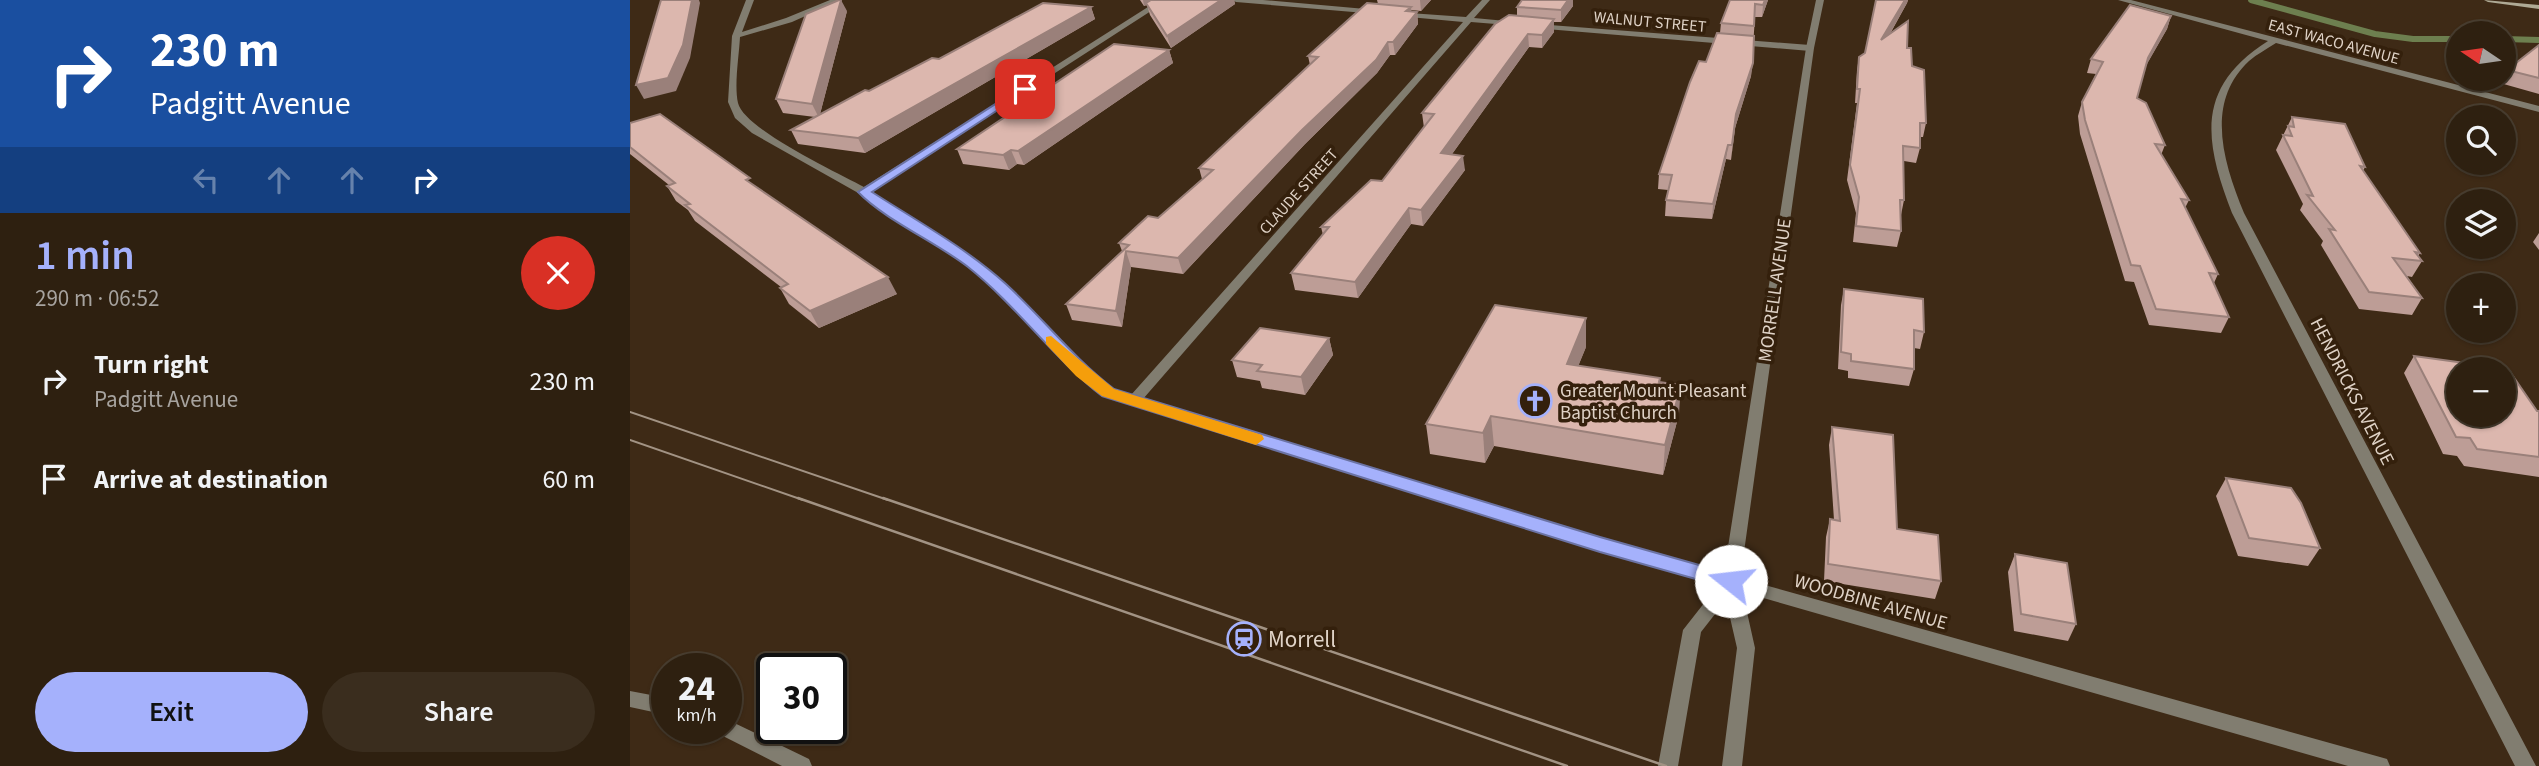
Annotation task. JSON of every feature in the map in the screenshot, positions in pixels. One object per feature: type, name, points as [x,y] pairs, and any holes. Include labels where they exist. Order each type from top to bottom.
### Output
[{"type":"main road","points":[[2488,0],[2539,7]]},
{"type":"street","name":"WOODBINE AVENUE","points":[[750,0],[736,36],[733,102],[738,116],[755,131],[864,192],[970,262],[1001,287],[1082,373],[1108,393],[1600,545],[2380,766]]},
{"type":"street","points":[[736,36],[789,20],[837,0]]},
{"type":"street","points":[[864,192],[1164,0]]},
{"type":"street","name":"WALNUT STREET","points":[[1236,0],[1810,48]]},
{"type":"street","name":"CLAUDE STREET","points":[[1133,402],[1486,0]]},
{"type":"street","name":"MORRELL AVENUE","points":[[1732,766],[1746,648],[1731,581],[1810,48],[1821,0]]},
{"type":"street","name":"EAST WACO AVENUE","points":[[2122,0],[2539,109]]},
{"type":"street","name":"HENDRICKS AVENUE","points":[[2274,40],[2243,62],[2222,90],[2216,113],[2216,147],[2222,176],[2244,225],[2526,766]]},
{"type":"street","points":[[1668,766],[1692,630],[1731,581]]},
{"type":"street","points":[[630,699],[651,704]]},
{"type":"street","points":[[742,736],[802,766]]},
{"type":"building","points":[[661,0],[692,0],[683,45],[668,78],[636,85]]},
{"type":"building","points":[[839,0],[812,104],[776,99],[806,14]]},
{"type":"building","points":[[1151,0],[1221,0],[1167,36],[1146,3]]},
{"type":"building","points":[[1522,0],[1568,0],[1561,10],[1517,7]]},
{"type":"building","points":[[1730,0],[1765,0],[1763,5],[1755,4],[1754,26],[1721,23]]},
{"type":"building","points":[[1876,0],[1905,0],[1881,40],[1908,21],[1907,48],[1911,48],[1912,66],[1924,70],[1926,123],[1920,123],[1920,148],[1903,146],[1904,200],[1900,200],[1901,231],[1856,226],[1859,197],[1850,165],[1860,89],[1857,89],[1859,57],[1865,53]]},
{"type":"building","points":[[1043,3],[1091,7],[858,138],[791,130],[865,90],[869,91],[932,58],[939,59]]},
{"type":"building","points":[[1367,3],[1411,7],[1406,11],[1417,12],[1393,42],[1388,42],[1376,60],[1302,130],[1178,258],[1126,251],[1116,311],[1066,304],[1129,245],[1119,243],[1148,216],[1158,218],[1213,170],[1199,168],[1318,57],[1308,56]]},
{"type":"building","points":[[2130,5],[2171,16],[2148,58],[2137,98],[2146,103],[2165,145],[2155,144],[2189,200],[2181,199],[2218,274],[2209,273],[2229,317],[2156,309],[2140,266],[2131,265],[2085,120],[2082,102],[2103,62],[2091,59]]},
{"type":"building","points":[[1509,15],[1554,19],[1542,35],[1528,34],[1441,153],[1463,156],[1421,210],[1409,208],[1355,282],[1291,273],[1329,227],[1321,227],[1371,180],[1382,181],[1434,114],[1422,113],[1495,24]]},
{"type":"building","points":[[1717,33],[1754,36],[1753,63],[1736,114],[1732,145],[1728,145],[1713,204],[1666,200],[1672,175],[1659,174],[1690,82],[1699,61],[1706,62]]},
{"type":"building","points":[[1114,44],[1169,50],[1018,151],[1011,150],[1003,155],[957,149]]},
{"type":"building","points":[[2539,45],[2539,78],[2516,72],[2516,63]]},
{"type":"building","points":[[660,114],[750,178],[746,180],[888,277],[810,311],[780,288],[788,284],[685,205],[690,204],[667,186],[675,183],[630,147],[630,123]]},
{"type":"building","points":[[2292,117],[2345,124],[2365,167],[2360,166],[2420,253],[2415,252],[2422,261],[2393,258],[2422,298],[2369,292],[2329,229],[2335,230],[2307,195],[2313,196],[2283,135],[2292,136],[2288,126],[2294,127]]},
{"type":"building","points":[[1844,289],[1923,299],[1924,332],[1914,330],[1914,369],[1851,361],[1851,354],[1841,352]]},
{"type":"building","name":"Greater Mount Pleasant Baptist Church","points":[[1495,305],[1586,318],[1567,364],[1660,378],[1659,382],[1681,385],[1665,445],[1491,416],[1483,433],[1426,424]]},
{"type":"building","points":[[1260,328],[1329,338],[1301,377],[1257,371],[1262,365],[1232,360]]},
{"type":"building","points":[[2414,356],[2446,360],[2446,418]]},
{"type":"building","points":[[2516,381],[2539,411],[2539,457],[2477,449],[2470,438],[2456,437],[2451,427],[2516,427]]},
{"type":"building","points":[[1832,427],[1893,435],[1897,529],[1938,535],[1941,581],[1828,564],[1830,519],[1840,521]]},
{"type":"building","points":[[2226,478],[2291,488],[2301,503],[2320,548],[2249,538]]},
{"type":"building","points":[[2015,554],[2067,563],[2076,624],[2021,614]]},
{"type":"waterway","points":[[2251,0],[2375,34],[2413,39],[2446,39]]},
{"type":"waterway","points":[[2516,39],[2539,40]]},
{"type":"tram line","points":[[630,412],[888,500]]},
{"type":"tram line","points":[[630,440],[803,500]]},
{"type":"tram line","points":[[798,498],[1567,766]]},
{"type":"tram line","points":[[883,498],[1666,766]]},
{"type":"slow traffic","points":[[1051,341],[1082,373],[1108,393],[1256,439]]},
{"type":"place","name":"Greater Mount Pleasant Baptist Church","points":[[1535,401]]},
{"type":"place","name":"Morrell","points":[[1244,639]]},
{"type":"route","points":[[1025,89],[864,192],[970,262],[1001,287],[1082,373],[1108,393],[1600,545],[1731,581]]}]
